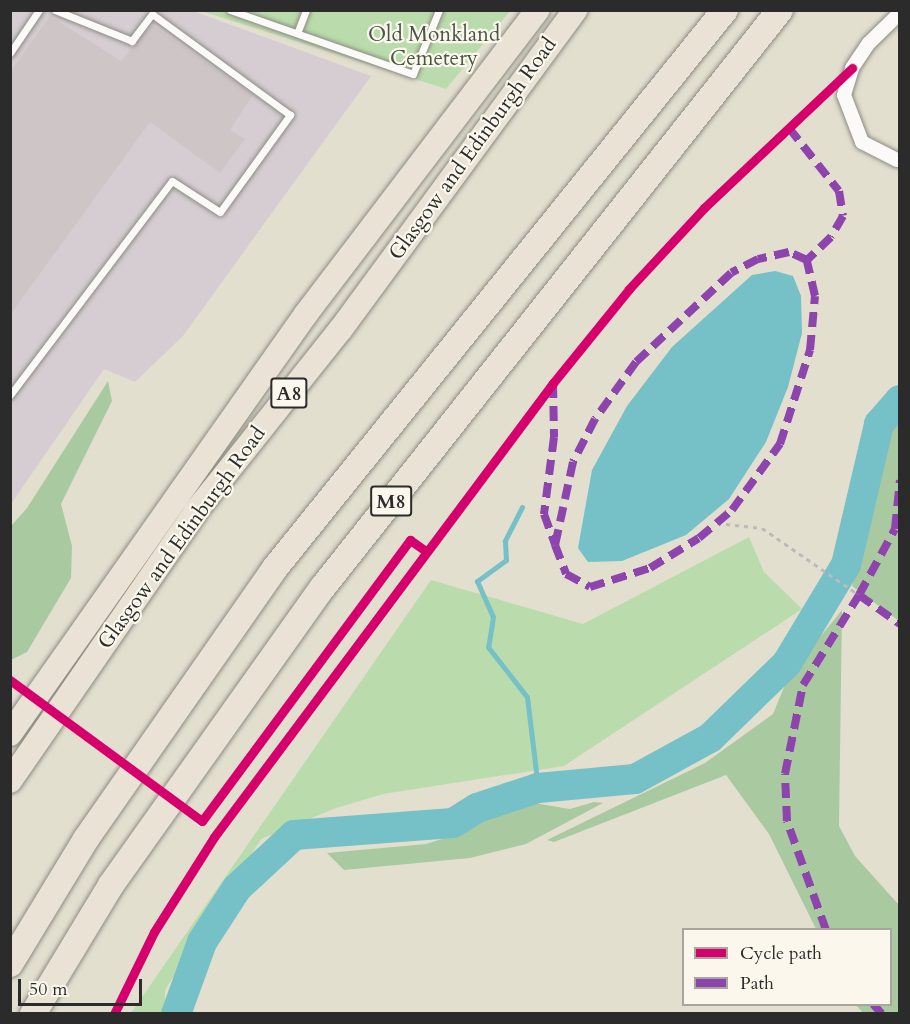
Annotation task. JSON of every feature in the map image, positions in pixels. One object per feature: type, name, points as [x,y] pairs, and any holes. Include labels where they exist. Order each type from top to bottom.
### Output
[{"type":"highway","name":"Glasgow and Edinburgh Road","points":[[10,734],[306,314],[538,10]]},
{"type":"highway","name":"Glasgow and Edinburgh Road","points":[[10,781],[196,511],[341,329],[575,10]]},
{"type":"highway","name":"M8","points":[[10,964],[86,839],[275,568],[725,10]]},
{"type":"highway","name":"M8","points":[[33,1014],[111,885],[323,587],[780,10]]},
{"type":"street","points":[[898,161],[862,142],[844,95],[852,68],[869,43],[900,13]]},
{"type":"lane","points":[[10,53],[39,10]]},
{"type":"lane","points":[[10,395],[172,181],[220,212],[290,115],[152,14],[132,41],[54,10]]},
{"type":"lane","points":[[230,10],[298,31],[413,74],[439,10]]},
{"type":"lane","points":[[298,31],[306,10]]},
{"type":"path","points":[[717,523],[762,528],[859,595]]},
{"type":"shaded area","points":[[11,11],[193,11],[371,76],[183,336],[135,382],[104,369],[11,504]]},
{"type":"green space","name":"Old Monkland Cemetery","points":[[201,11],[510,11],[446,89]]},
{"type":"green space","points":[[108,381],[112,401],[61,504],[72,546],[71,578],[27,652],[11,660],[11,526],[27,508]]},
{"type":"green space","points":[[899,421],[899,621],[852,586],[889,429]]},
{"type":"green space","points":[[749,537],[764,572],[802,609],[564,766],[383,794],[336,808],[261,839],[165,990],[165,1013],[131,1013],[431,580],[583,624]]},
{"type":"green space","points":[[842,610],[839,826],[855,856],[899,905],[899,1013],[863,1013],[857,1006],[892,1006],[892,928],[816,928],[769,834],[726,775],[554,842],[547,840],[705,763],[773,714],[789,675]]},
{"type":"green space","points":[[594,802],[603,803],[526,844],[470,858],[344,870],[327,853],[426,844],[464,832],[497,810],[534,803],[570,809]]},
{"type":"water","points":[[775,271],[793,276],[801,296],[802,333],[788,387],[766,442],[729,499],[686,535],[622,561],[588,562],[578,548],[592,470],[627,406],[672,347],[752,275]]},
{"type":"building","points":[[50,16],[121,61],[153,25],[253,95],[230,130],[245,139],[220,173],[150,122],[10,315],[10,72]]},
{"type":"waterway","points":[[176,1014],[202,942],[237,888],[294,835],[453,823],[477,808],[538,788],[635,779],[710,738],[787,663],[846,565],[879,424],[900,400]]},
{"type":"waterway","points":[[522,507],[505,541],[506,560],[477,581],[493,617],[488,647],[527,697],[538,788]]},
{"type":"marked path","points":[[789,128],[839,191],[843,216],[831,237],[807,260]]},
{"type":"marked path","points":[[553,383],[554,437],[544,514],[555,545],[566,574],[590,587],[650,568],[699,538],[732,510],[780,444],[810,350],[815,296],[807,260],[789,252],[758,259],[731,273],[636,362],[595,419],[573,462],[555,545]]},
{"type":"marked path","points":[[825,928],[787,821],[785,774],[803,685],[859,595],[895,529],[900,480]]},
{"type":"marked path","points":[[859,595],[900,624]]},
{"type":"marked path","points":[[875,1006],[882,1014]]},
{"type":"cycle path","points":[[114,1014],[154,932],[214,837],[553,383],[629,289],[704,208],[852,68]]},
{"type":"cycle path","points":[[10,680],[202,821],[410,540],[426,551]]}]
